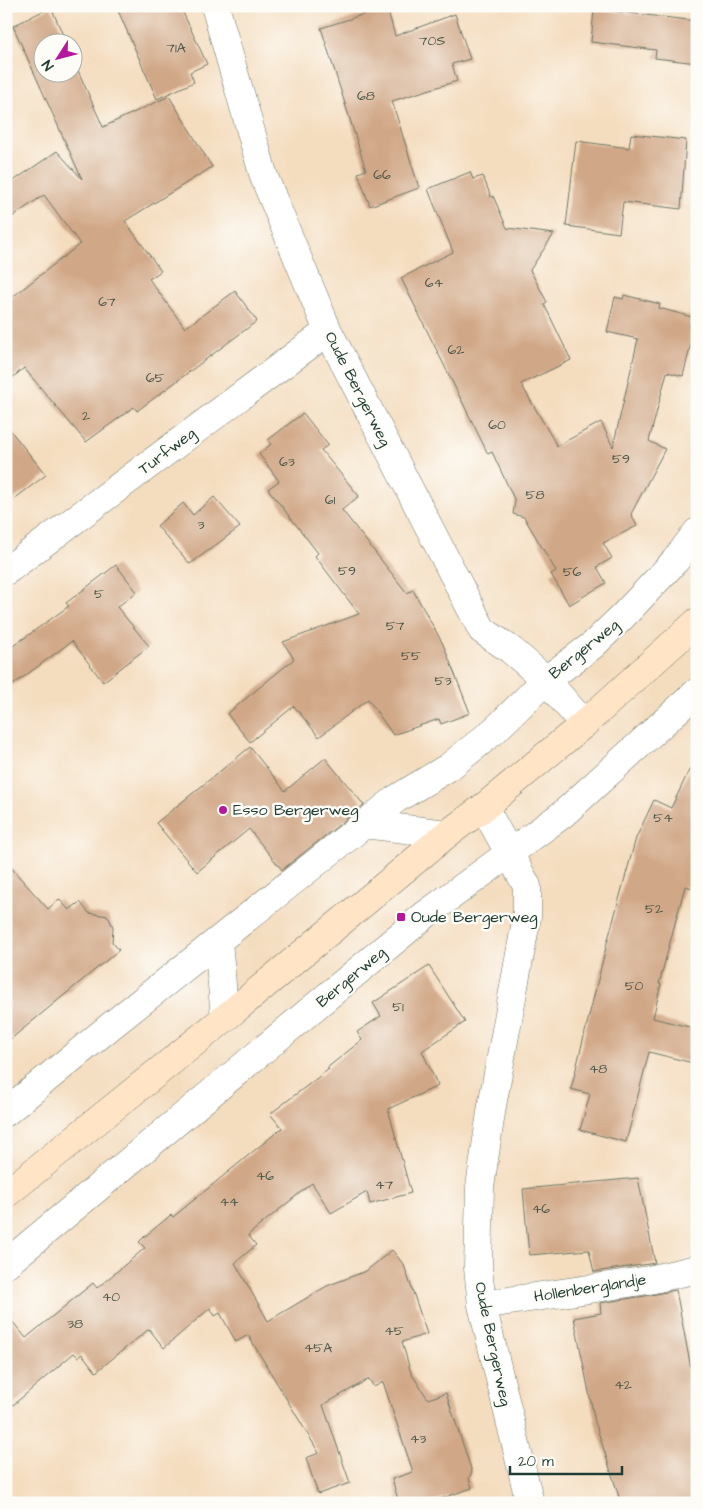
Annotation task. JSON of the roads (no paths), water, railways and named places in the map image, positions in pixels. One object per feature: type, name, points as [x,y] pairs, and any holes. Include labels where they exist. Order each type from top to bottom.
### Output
[{"type":"main road","points":[[6,1194],[226,1018],[447,834],[484,807],[584,724],[697,622]]},
{"type":"street","name":"Oude Bergerweg","points":[[215,6],[264,177],[328,331],[482,630],[511,650],[546,680],[584,724]]},
{"type":"street","name":"Turfweg","points":[[6,571],[328,331]]},
{"type":"street","name":"Bergerweg","points":[[6,1112],[112,1025],[396,799],[449,767],[495,730],[546,680],[593,645],[611,628],[675,561],[697,532]]},
{"type":"street","name":"Bergerweg","points":[[6,1264],[426,915],[563,814],[697,692]]},
{"type":"street","name":"Oude Bergerweg","points":[[484,807],[527,886],[527,916],[492,1106],[479,1194],[478,1268],[482,1305],[530,1503]]},
{"type":"street","points":[[364,824],[447,834]]},
{"type":"street","points":[[218,941],[226,1018]]},
{"type":"street","name":"Hollenberglandje","points":[[482,1305],[648,1280],[697,1269]]},
{"type":"place","name":"Esso Bergerweg","points":[[223,810]]},
{"type":"place","name":"Oude Bergerweg","points":[[401,917]]}]
